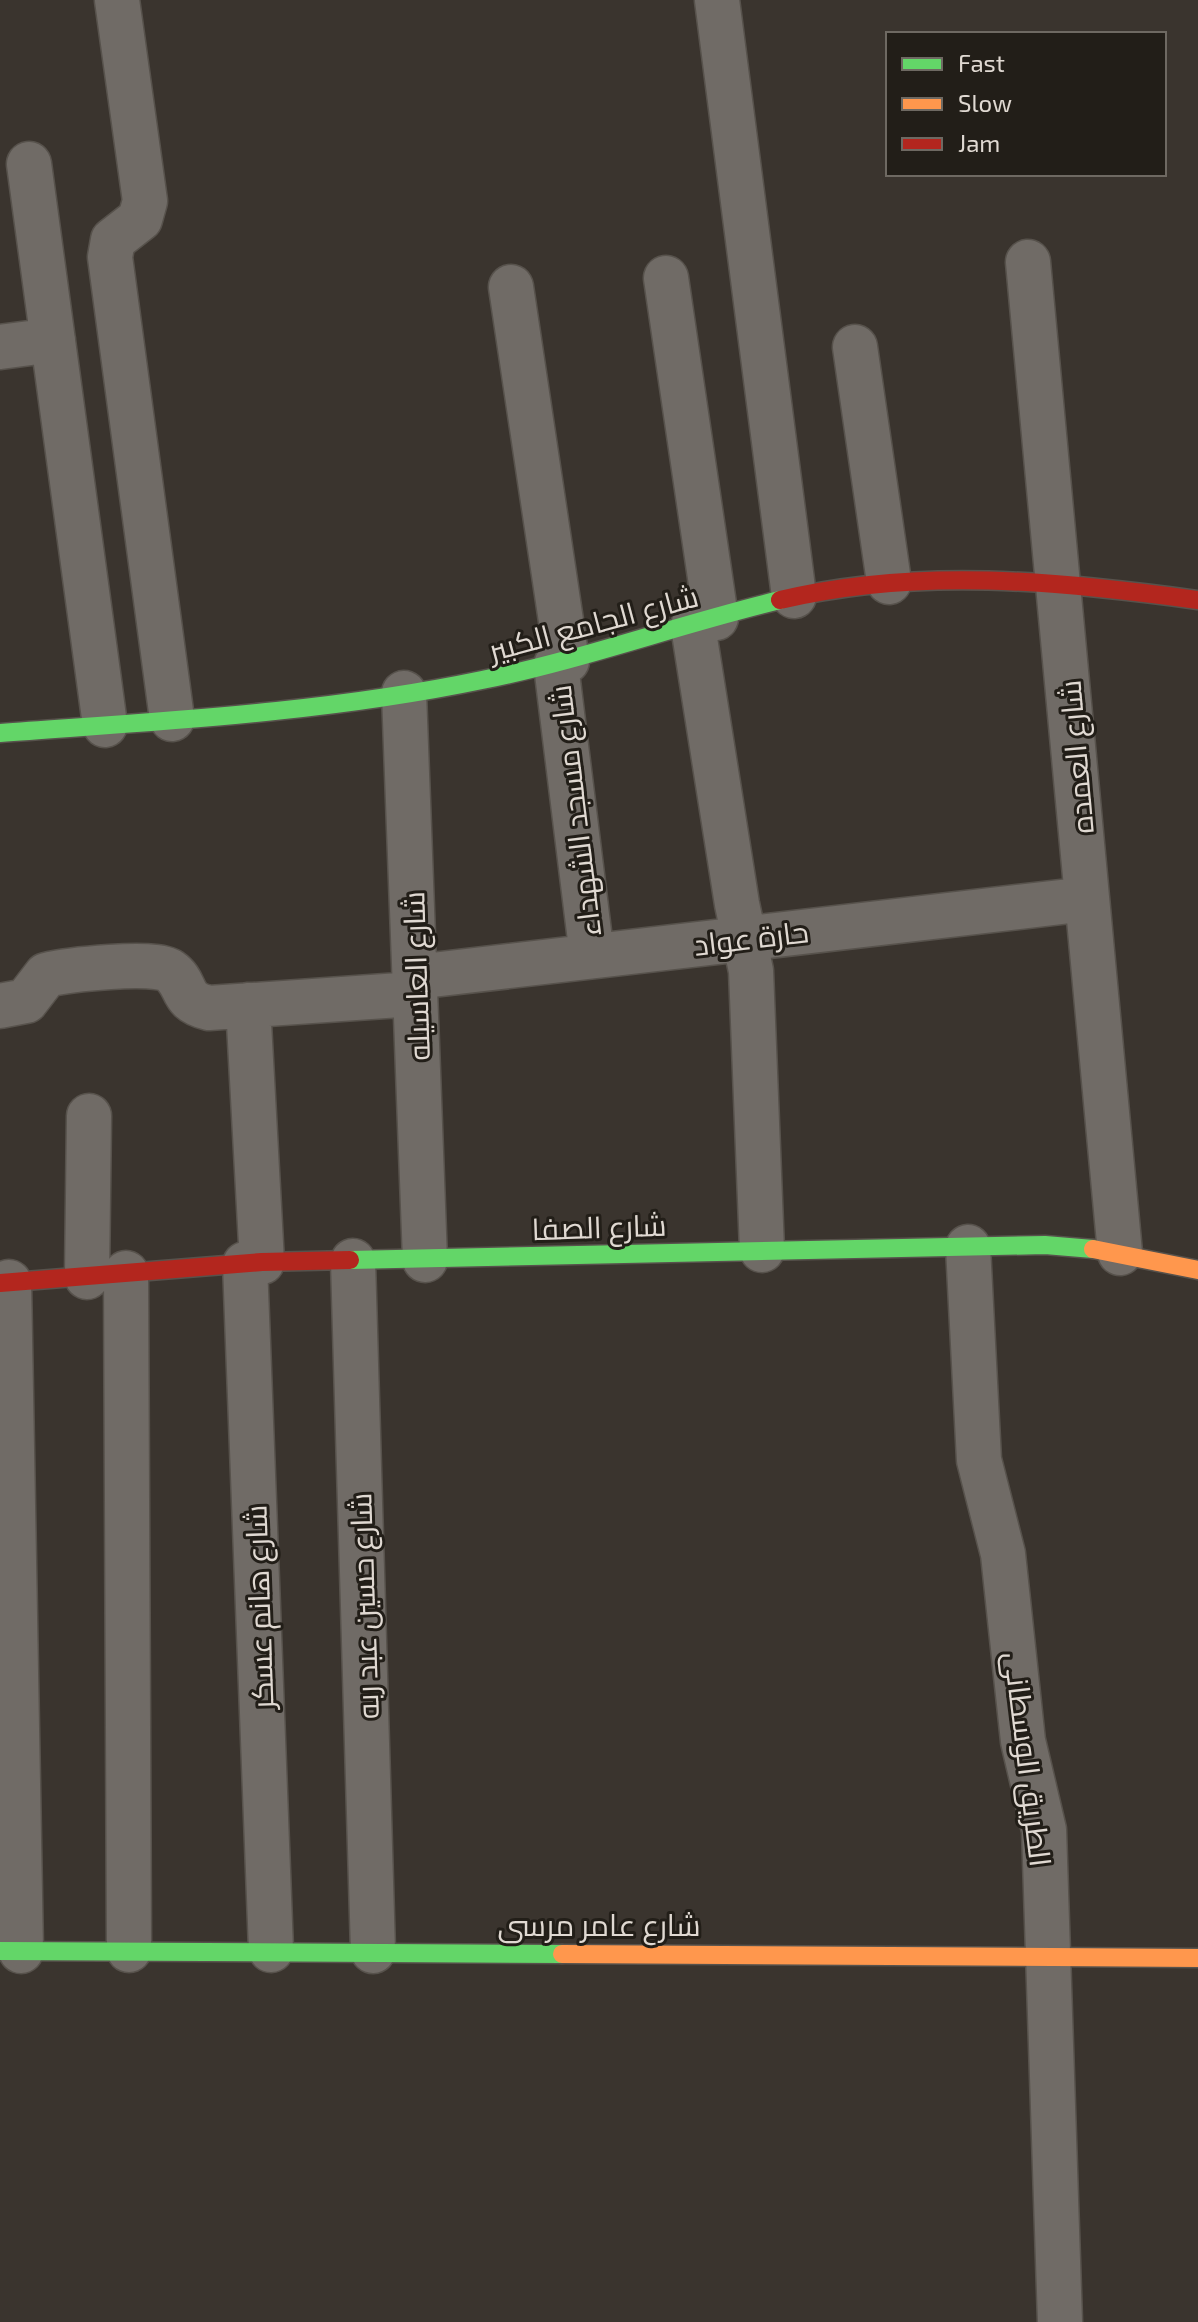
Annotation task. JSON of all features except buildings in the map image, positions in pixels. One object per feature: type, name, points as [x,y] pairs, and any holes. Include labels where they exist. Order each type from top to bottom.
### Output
[{"type":"street","points":[[117,0],[145,201],[140,219],[113,240],[110,257],[172,719]]},
{"type":"street","points":[[717,0],[794,596]]},
{"type":"street","points":[[29,164],[105,725]]},
{"type":"street","name":"شارع العمده","points":[[1028,262],[1120,1253]]},
{"type":"street","points":[[666,278],[737,904],[754,1004],[762,1250]]},
{"type":"street","name":"شارع مسجد الشهداء","points":[[511,287],[562,663],[592,956]]},
{"type":"street","points":[[0,347],[53,340]]},
{"type":"street","points":[[855,347],[889,582]]},
{"type":"street","name":"شارع الجامع الكبير","points":[[0,733],[172,719],[404,693],[562,663],[794,596],[889,582],[974,580],[1198,600]]},
{"type":"street","name":"شارع العاسيله","points":[[404,693],[425,1260]]},
{"type":"street","name":"حارة عواد","points":[[0,1006],[26,1001],[46,975],[56,973],[155,966],[174,974],[187,998],[197,1005],[248,1005],[415,986],[592,956],[1087,899]]},
{"type":"street","name":"شارع هانم عسكر","points":[[248,1005],[271,1950]]},
{"type":"street","points":[[89,1116],[107,1275],[129,1950]]},
{"type":"street","name":"شارع الصفا","points":[[5,1282],[253,1263],[1045,1245],[1120,1253],[1198,1270]]},
{"type":"street","name":"الطريق الوسطانى","points":[[968,1247],[976,1435],[1003,1554],[1023,1741],[1044,1830],[1060,2322]]},
{"type":"street","name":"شارع حسين عبد ربه","points":[[353,1261],[373,1951]]},
{"type":"street","points":[[5,1282],[10,1951]]},
{"type":"street","name":"شارع عامر مرسى","points":[[10,1951],[271,1950],[1198,1958]]},
{"type":"traffic: fast","points":[[0,733],[242,714],[363,701],[422,691],[557,662],[780,600]]},
{"type":"traffic: fast","points":[[350,1260],[1045,1245],[1093,1249]]},
{"type":"traffic: fast","points":[[0,1951],[562,1954]]},
{"type":"traffic: slow","points":[[1093,1249],[1198,1270]]},
{"type":"traffic: slow","points":[[562,1954],[1198,1958]]},
{"type":"traffic: jam","points":[[780,600],[884,583],[936,580],[1041,583],[1198,600]]},
{"type":"traffic: jam","points":[[0,1283],[262,1262],[350,1260]]}]
